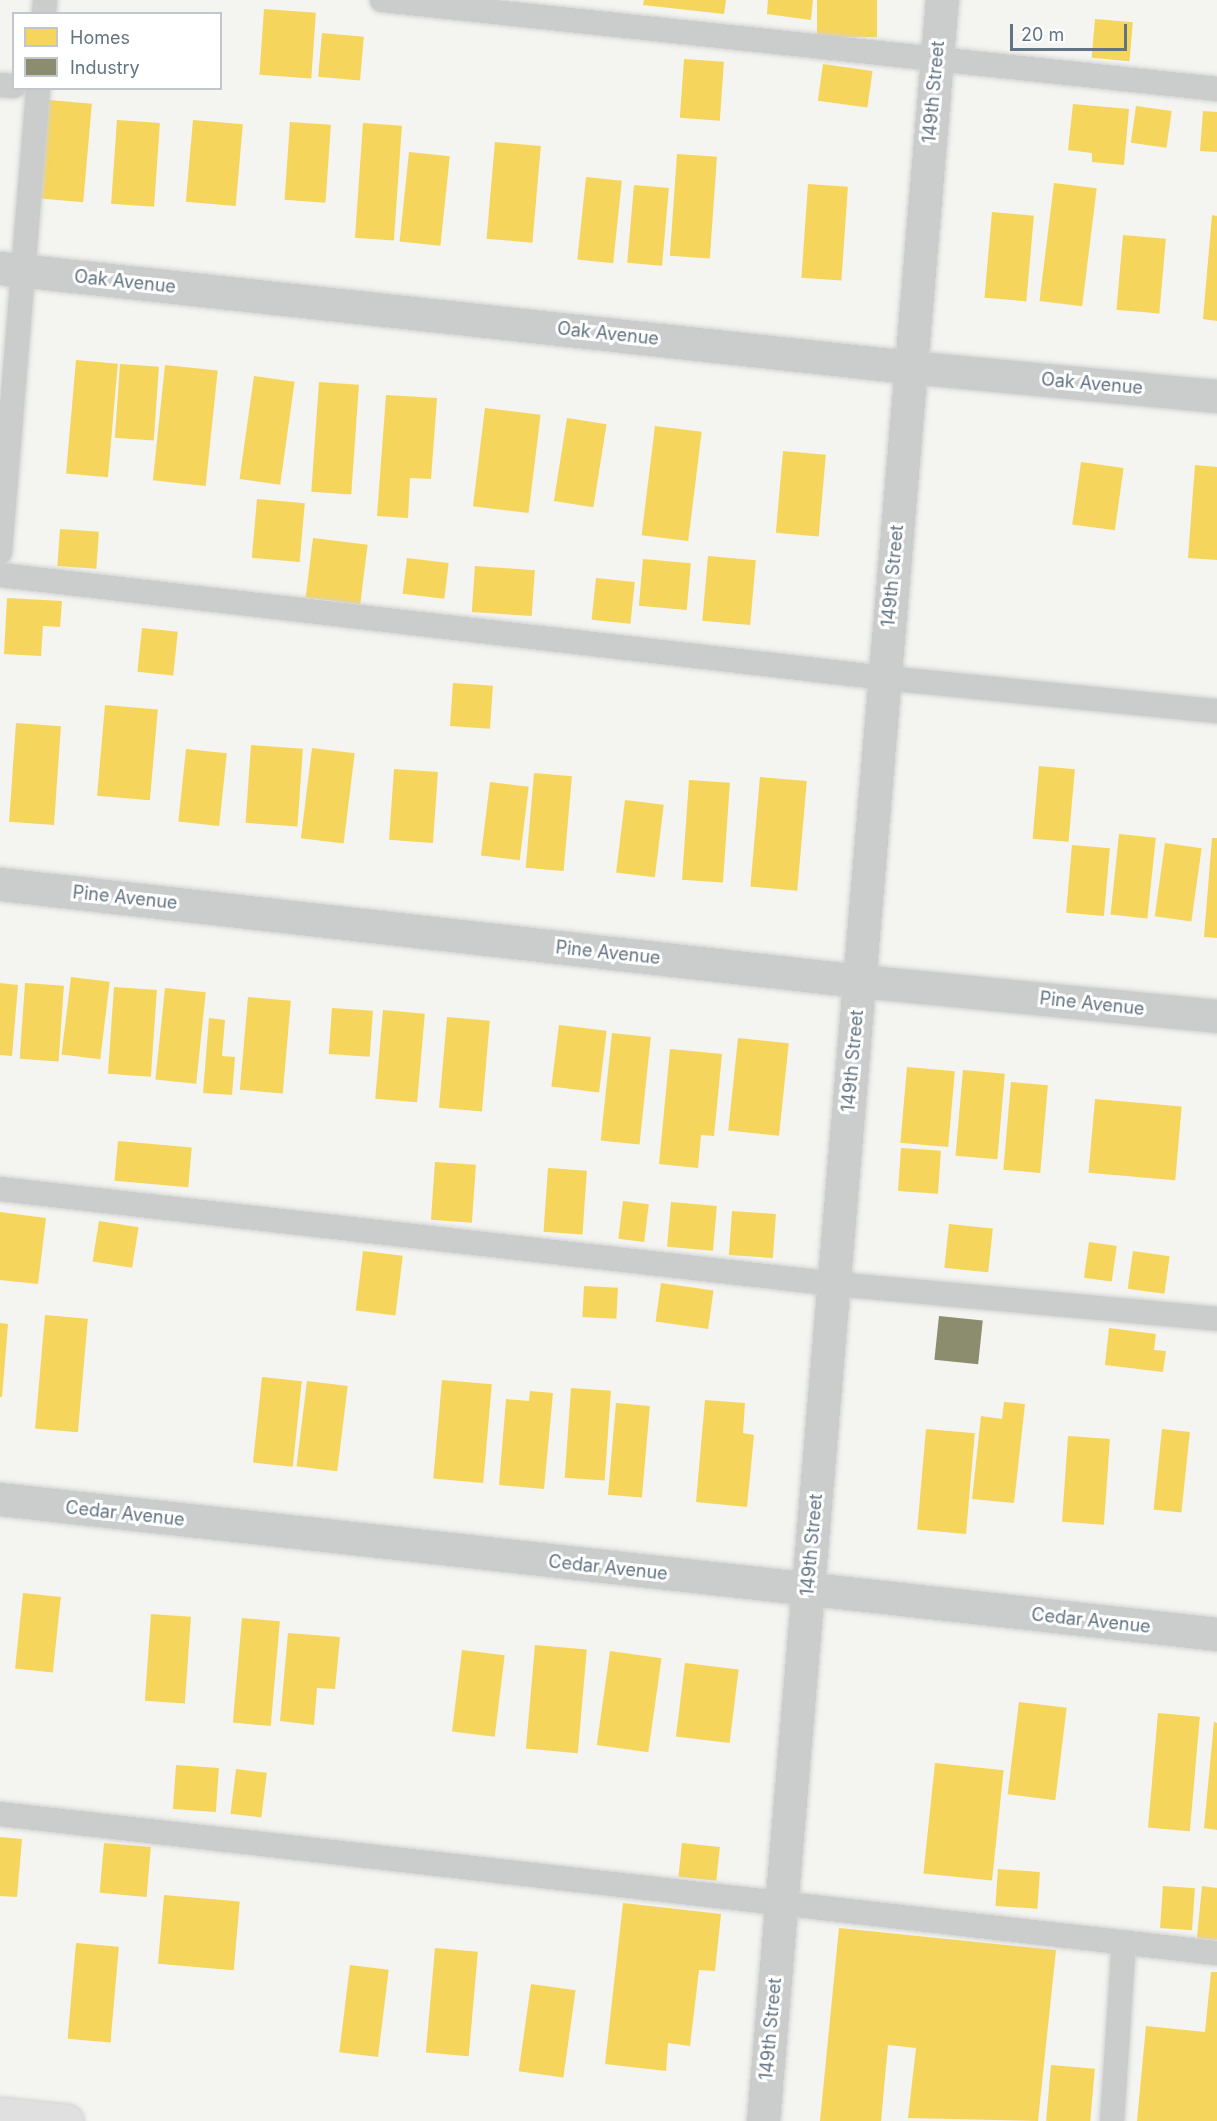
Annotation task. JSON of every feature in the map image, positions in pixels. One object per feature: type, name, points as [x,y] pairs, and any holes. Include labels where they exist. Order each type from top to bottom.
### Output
[{"type":"main road","points":[[0,2114],[67,2121]]},
{"type":"street","name":"149th Street","points":[[763,2121],[835,1284],[909,367],[942,0]]},
{"type":"street","name":"Oak Avenue","points":[[11,269],[909,367],[1217,396]]},
{"type":"street","name":"Pine Avenue","points":[[0,884],[860,981],[1217,1016]]},
{"type":"street","name":"Cedar Avenue","points":[[0,1499],[808,1591],[1217,1634]]},
{"type":"lane","points":[[382,0],[1217,89]]},
{"type":"lane","points":[[0,552],[11,269],[38,90]]},
{"type":"lane","points":[[0,575],[885,678],[1217,711]]},
{"type":"lane","points":[[0,1189],[835,1284],[1217,1319]]},
{"type":"lane","points":[[0,1814],[1217,1953]]},
{"type":"lane","points":[[1112,2121],[1124,1942]]},
{"type":"building: Homes","points":[[644,0],[726,0],[724,14],[643,5]]},
{"type":"building: Homes","points":[[768,0],[813,0],[811,20],[767,14]]},
{"type":"building: Homes","points":[[817,0],[877,0],[877,37],[817,37]]},
{"type":"building: Homes","points":[[264,9],[316,13],[311,78],[259,75]]},
{"type":"building: Homes","points":[[1095,19],[1133,22],[1129,61],[1092,58]]},
{"type":"building: Homes","points":[[322,33],[364,37],[360,80],[318,77]]},
{"type":"building: Homes","points":[[684,59],[724,62],[720,121],[680,118]]},
{"type":"building: Homes","points":[[823,64],[873,71],[867,108],[818,101]]},
{"type":"building: Homes","points":[[49,100],[92,104],[83,202],[40,199]]},
{"type":"building: Homes","points":[[1073,104],[1129,109],[1124,165],[1092,162],[1092,153],[1068,150]]},
{"type":"building: Homes","points":[[1136,106],[1172,111],[1167,148],[1131,143]]},
{"type":"building: Homes","points":[[1203,111],[1217,112],[1217,152],[1200,151]]},
{"type":"building: Homes","points":[[117,120],[160,123],[154,207],[111,204]]},
{"type":"building: Homes","points":[[193,120],[243,124],[236,206],[186,202]]},
{"type":"building: Homes","points":[[290,122],[331,125],[325,203],[285,200]]},
{"type":"building: Homes","points":[[363,123],[402,126],[394,240],[355,238]]},
{"type":"building: Homes","points":[[495,142],[541,146],[532,243],[487,239]]},
{"type":"building: Homes","points":[[409,152],[450,156],[440,246],[400,242]]},
{"type":"building: Homes","points":[[677,154],[717,157],[710,259],[670,256]]},
{"type":"building: Homes","points":[[586,177],[622,181],[613,263],[577,260]]},
{"type":"building: Homes","points":[[1054,183],[1097,188],[1082,306],[1039,301]]},
{"type":"building: Homes","points":[[808,184],[848,187],[841,281],[801,278]]},
{"type":"building: Homes","points":[[634,185],[669,188],[662,266],[627,263]]},
{"type":"building: Homes","points":[[992,212],[1034,216],[1026,301],[985,298]]},
{"type":"building: Homes","points":[[1212,215],[1217,216],[1217,321],[1203,319]]},
{"type":"building: Homes","points":[[1123,235],[1166,239],[1159,313],[1116,310]]},
{"type":"building: Homes","points":[[76,360],[118,364],[108,477],[66,474]]},
{"type":"building: Homes","points":[[120,364],[159,367],[154,441],[115,438]]},
{"type":"building: Homes","points":[[165,365],[218,371],[206,486],[153,480]]},
{"type":"building: Homes","points":[[254,376],[295,382],[280,485],[240,479]]},
{"type":"building: Homes","points":[[319,382],[359,385],[351,495],[311,492]]},
{"type":"building: Homes","points":[[386,395],[437,398],[431,479],[410,478],[408,518],[377,516]]},
{"type":"building: Homes","points":[[485,408],[541,415],[529,513],[473,506]]},
{"type":"building: Homes","points":[[567,418],[607,424],[593,507],[554,501]]},
{"type":"building: Homes","points":[[655,426],[702,432],[688,541],[642,535]]},
{"type":"building: Homes","points":[[783,451],[826,455],[819,536],[776,533]]},
{"type":"building: Homes","points":[[1081,462],[1124,468],[1115,530],[1072,524]]},
{"type":"building: Homes","points":[[1195,465],[1217,467],[1217,560],[1188,558]]},
{"type":"building: Homes","points":[[257,499],[305,503],[300,562],[252,558]]},
{"type":"building: Homes","points":[[60,529],[99,532],[96,569],[57,566]]},
{"type":"building: Homes","points":[[313,538],[368,545],[360,604],[306,598]]},
{"type":"building: Homes","points":[[708,556],[756,560],[750,625],[702,621]]},
{"type":"building: Homes","points":[[407,558],[449,563],[444,599],[403,594]]},
{"type":"building: Homes","points":[[643,559],[691,563],[687,610],[639,606]]},
{"type":"building: Homes","points":[[475,566],[535,570],[532,616],[472,612]]},
{"type":"building: Homes","points":[[596,578],[635,582],[630,624],[592,620]]},
{"type":"building: Homes","points":[[7,598],[62,601],[60,627],[43,626],[41,656],[4,654]]},
{"type":"building: Homes","points":[[142,628],[178,632],[173,676],[137,672]]},
{"type":"building: Homes","points":[[453,683],[493,686],[490,729],[450,726]]},
{"type":"building: Homes","points":[[105,705],[158,710],[150,800],[97,796]]},
{"type":"building: Homes","points":[[16,723],[61,726],[54,825],[9,822]]},
{"type":"building: Homes","points":[[251,745],[303,749],[297,826],[246,823]]},
{"type":"building: Homes","points":[[312,748],[355,753],[344,844],[301,838]]},
{"type":"building: Homes","points":[[186,749],[227,753],[219,826],[178,822]]},
{"type":"building: Homes","points":[[1039,766],[1075,769],[1069,842],[1033,839]]},
{"type":"building: Homes","points":[[394,769],[438,772],[433,843],[389,840]]},
{"type":"building: Homes","points":[[534,773],[572,776],[564,871],[526,868]]},
{"type":"building: Homes","points":[[760,777],[807,781],[797,891],[750,887]]},
{"type":"building: Homes","points":[[689,780],[730,783],[723,883],[682,880]]},
{"type":"building: Homes","points":[[490,782],[529,787],[520,860],[481,855]]},
{"type":"building: Homes","points":[[625,800],[664,805],[655,877],[616,872]]},
{"type":"building: Homes","points":[[1119,834],[1156,838],[1147,918],[1111,915]]},
{"type":"building: Homes","points":[[1212,838],[1217,838],[1217,938],[1204,937]]},
{"type":"building: Homes","points":[[1165,843],[1202,848],[1191,921],[1155,916]]},
{"type":"building: Homes","points":[[1072,845],[1110,848],[1104,916],[1066,913]]},
{"type":"building: Homes","points":[[71,977],[110,982],[100,1059],[61,1054]]},
{"type":"building: Homes","points":[[0,983],[18,985],[12,1056],[0,1055]]},
{"type":"building: Homes","points":[[25,983],[64,986],[59,1062],[20,1059]]},
{"type":"building: Homes","points":[[114,987],[157,990],[151,1077],[108,1074]]},
{"type":"building: Homes","points":[[165,988],[206,992],[196,1084],[155,1079]]},
{"type":"building: Homes","points":[[248,997],[291,1001],[283,1093],[240,1090]]},
{"type":"building: Homes","points":[[332,1008],[373,1011],[370,1057],[329,1054]]},
{"type":"building: Homes","points":[[383,1010],[425,1014],[417,1102],[375,1099]]},
{"type":"building: Homes","points":[[447,1017],[490,1021],[482,1111],[439,1108]]},
{"type":"building: Homes","points":[[209,1018],[225,1020],[222,1056],[235,1057],[232,1095],[203,1093]]},
{"type":"building: Homes","points":[[559,1025],[607,1031],[599,1092],[551,1087]]},
{"type":"building: Homes","points":[[612,1033],[651,1037],[639,1144],[601,1140]]},
{"type":"building: Homes","points":[[738,1038],[789,1043],[779,1136],[728,1130]]},
{"type":"building: Homes","points":[[670,1049],[722,1054],[714,1136],[701,1135],[698,1168],[659,1164]]},
{"type":"building: Homes","points":[[907,1067],[955,1071],[948,1147],[900,1143]]},
{"type":"building: Homes","points":[[963,1070],[1005,1074],[997,1159],[956,1156]]},
{"type":"building: Homes","points":[[1011,1082],[1048,1085],[1040,1173],[1003,1170]]},
{"type":"building: Homes","points":[[1095,1099],[1182,1107],[1175,1180],[1089,1173]]},
{"type":"building: Homes","points":[[118,1141],[192,1147],[188,1187],[115,1181]]},
{"type":"building: Homes","points":[[901,1148],[941,1151],[938,1194],[898,1191]]},
{"type":"building: Homes","points":[[435,1162],[476,1165],[472,1223],[431,1220]]},
{"type":"building: Homes","points":[[548,1168],[587,1171],[582,1235],[544,1232]]},
{"type":"building: Homes","points":[[623,1201],[649,1204],[644,1242],[618,1239]]},
{"type":"building: Homes","points":[[671,1202],[717,1206],[713,1251],[667,1247]]},
{"type":"building: Homes","points":[[732,1211],[776,1214],[773,1258],[729,1255]]},
{"type":"building: Homes","points":[[0,1212],[46,1218],[38,1284],[0,1280]]},
{"type":"building: Homes","points":[[99,1221],[139,1227],[132,1268],[93,1261]]},
{"type":"building: Homes","points":[[949,1224],[993,1229],[988,1272],[944,1268]]},
{"type":"building: Homes","points":[[1089,1242],[1117,1246],[1112,1282],[1084,1278]]},
{"type":"building: Homes","points":[[363,1251],[403,1256],[395,1315],[356,1311]]},
{"type":"building: Homes","points":[[1133,1251],[1170,1256],[1164,1294],[1128,1289]]},
{"type":"building: Homes","points":[[661,1283],[713,1290],[708,1329],[656,1322]]},
{"type":"building: Homes","points":[[584,1286],[618,1288],[616,1319],[582,1317]]},
{"type":"building: Homes","points":[[45,1315],[88,1319],[78,1432],[35,1429]]},
{"type":"building: Homes","points":[[0,1323],[8,1324],[2,1397],[0,1397]]},
{"type":"building: Homes","points":[[1109,1328],[1156,1334],[1154,1350],[1166,1351],[1163,1372],[1105,1365]]},
{"type":"building: Homes","points":[[262,1377],[302,1381],[293,1467],[253,1463]]},
{"type":"building: Homes","points":[[442,1380],[492,1384],[483,1483],[433,1479]]},
{"type":"building: Homes","points":[[307,1381],[348,1386],[337,1471],[297,1466]]},
{"type":"building: Homes","points":[[571,1388],[611,1391],[605,1481],[565,1478]]},
{"type":"building: Homes","points":[[530,1391],[553,1393],[544,1489],[499,1485],[506,1399],[529,1401]]},
{"type":"building: Homes","points":[[705,1400],[745,1403],[743,1433],[754,1435],[747,1507],[696,1502]]},
{"type":"building: Homes","points":[[1004,1402],[1025,1404],[1014,1503],[972,1499],[981,1416],[1002,1419]]},
{"type":"building: Homes","points":[[616,1403],[650,1406],[642,1498],[608,1495]]},
{"type":"building: Homes","points":[[926,1429],[975,1433],[966,1534],[917,1530]]},
{"type":"building: Homes","points":[[1162,1429],[1190,1432],[1181,1512],[1154,1510]]},
{"type":"building: Homes","points":[[1068,1436],[1110,1439],[1104,1525],[1062,1522]]},
{"type":"building: Homes","points":[[23,1593],[61,1597],[53,1673],[15,1669]]},
{"type":"building: Homes","points":[[151,1614],[191,1617],[185,1704],[145,1701]]},
{"type":"building: Homes","points":[[242,1618],[280,1621],[271,1726],[233,1723]]},
{"type":"building: Homes","points":[[288,1633],[340,1637],[335,1689],[317,1688],[314,1725],[280,1721]]},
{"type":"building: Homes","points":[[535,1645],[587,1650],[578,1753],[526,1749]]},
{"type":"building: Homes","points":[[462,1650],[505,1655],[495,1737],[452,1731]]},
{"type":"building: Homes","points":[[610,1651],[661,1658],[648,1752],[597,1745]]},
{"type":"building: Homes","points":[[685,1663],[739,1670],[730,1743],[676,1736]]},
{"type":"building: Homes","points":[[1019,1702],[1067,1708],[1055,1800],[1008,1794]]},
{"type":"building: Homes","points":[[1158,1713],[1200,1717],[1190,1831],[1148,1828]]},
{"type":"building: Homes","points":[[1214,1722],[1217,1723],[1217,1830],[1204,1828]]},
{"type":"building: Homes","points":[[935,1763],[1004,1770],[992,1881],[923,1873]]},
{"type":"building: Homes","points":[[176,1765],[219,1768],[216,1812],[173,1809]]},
{"type":"building: Homes","points":[[236,1769],[267,1773],[261,1817],[231,1814]]},
{"type":"building: Homes","points":[[0,1837],[22,1839],[17,1897],[0,1896]]},
{"type":"building: Homes","points":[[104,1843],[151,1847],[146,1897],[100,1893]]},
{"type":"building: Homes","points":[[682,1843],[720,1847],[716,1881],[678,1877]]},
{"type":"building: Homes","points":[[998,1869],[1040,1872],[1037,1909],[995,1906]]},
{"type":"building: Homes","points":[[1163,1886],[1195,1888],[1192,1930],[1160,1928]]},
{"type":"building: Homes","points":[[1202,1886],[1217,1888],[1217,1940],[1197,1938]]},
{"type":"building: Homes","points":[[164,1895],[240,1902],[234,1970],[158,1964]]},
{"type":"building: Homes","points":[[623,1903],[721,1914],[715,1971],[699,1970],[690,2046],[668,2043],[666,2071],[605,2064]]},
{"type":"building: Homes","points":[[839,1928],[1056,1950],[1038,2121],[908,2118],[916,2048],[888,2045],[881,2121],[820,2121]]},
{"type":"building: Homes","points":[[76,1943],[119,1947],[110,2042],[68,2039]]},
{"type":"building: Homes","points":[[435,1948],[478,1952],[469,2056],[426,2053]]},
{"type":"building: Homes","points":[[350,1965],[389,1970],[378,2057],[339,2052]]},
{"type":"building: Homes","points":[[1211,1972],[1217,1972],[1217,2121],[1137,2121],[1146,2026],[1205,2032]]},
{"type":"building: Homes","points":[[531,1984],[576,1990],[563,2077],[519,2071]]},
{"type":"building: Homes","points":[[1051,2065],[1095,2069],[1090,2121],[1046,2121]]},
{"type":"building: Industry","points":[[939,1316],[983,1321],[978,1364],[934,1360]]}]
